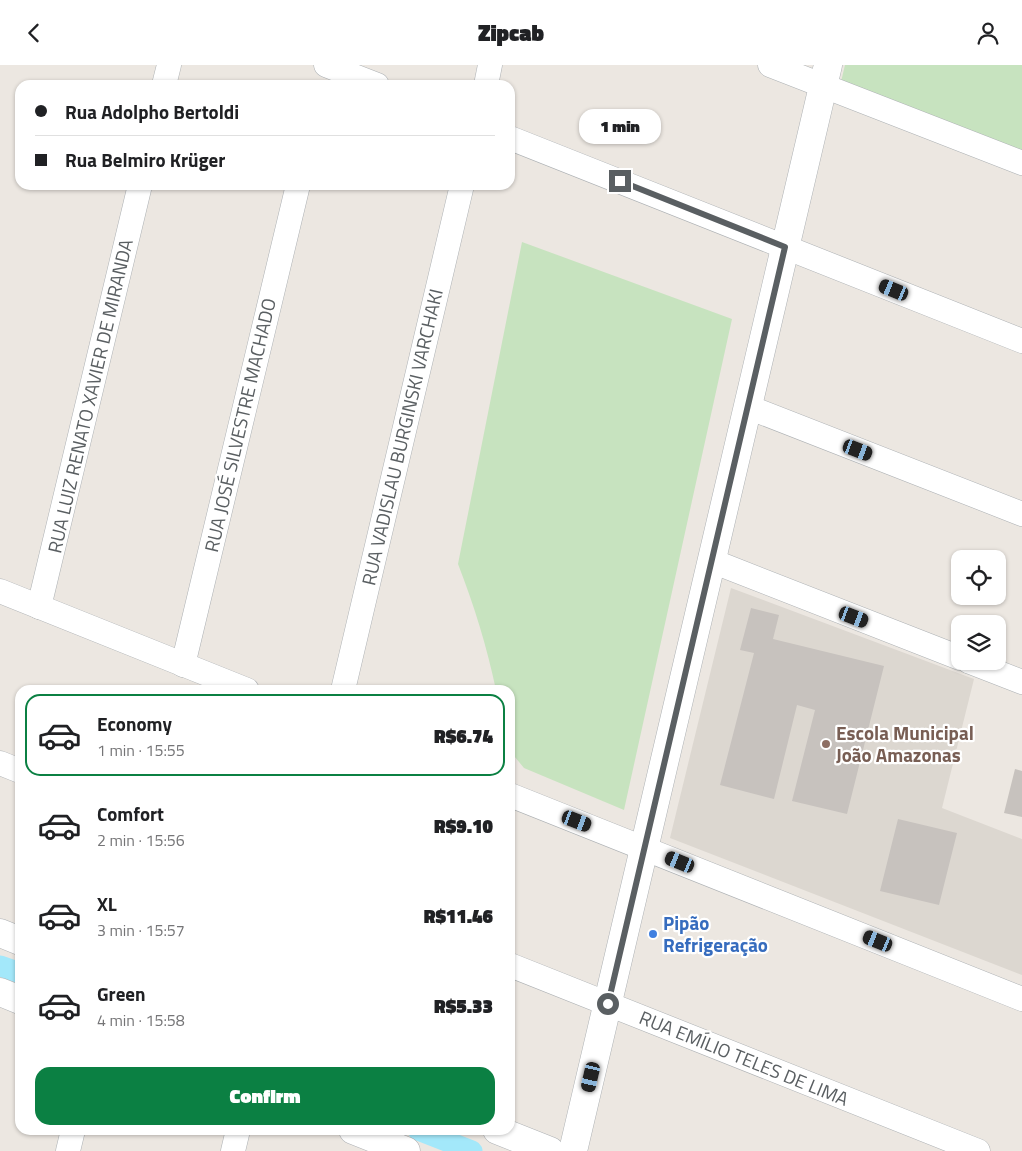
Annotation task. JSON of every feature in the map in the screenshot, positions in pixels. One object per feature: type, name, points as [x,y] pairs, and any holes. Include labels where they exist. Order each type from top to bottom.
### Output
[{"type":"street","points":[[165,80],[169,65]]},
{"type":"street","points":[[323,80],[326,65],[364,80]]},
{"type":"street","points":[[487,80],[490,65]]},
{"type":"street","points":[[770,65],[826,75],[1022,163]]},
{"type":"street","points":[[573,1151],[826,75]]},
{"type":"street","points":[[515,140],[1022,341]]},
{"type":"street","name":"RUA LUIZ RENATO XAVIER DE MIRANDA","points":[[39,607],[139,190]]},
{"type":"street","name":"RUA JOSÉ SILVESTRE MACHADO","points":[[183,665],[297,190]]},
{"type":"street","name":"RUA VADISLAU BURGINSKI VARCHAKI","points":[[343,685],[461,190]]},
{"type":"street","points":[[748,407],[1022,513]]},
{"type":"street","points":[[712,561],[951,654]]},
{"type":"street","points":[[0,591],[234,685]]},
{"type":"street","points":[[991,670],[1022,682]]},
{"type":"street","points":[[0,763],[15,769]]},
{"type":"street","points":[[515,797],[1022,999]]},
{"type":"street","points":[[0,933],[15,939]]},
{"type":"street","name":"RUA EMÍLIO TELES DE LIMA","points":[[515,967],[978,1151]]},
{"type":"street","points":[[0,992],[15,998]]},
{"type":"street","points":[[68,1151],[72,1135]]},
{"type":"street","points":[[233,1151],[237,1135]]},
{"type":"street","points":[[364,1135],[398,1150]]},
{"type":"street","points":[[510,1135],[550,1151]]},
{"type":"shaded area","name":"Escola Municipal João Amazonas","points":[[731,588],[974,679],[942,808],[1022,839],[1022,975],[670,838]]},
{"type":"green space","points":[[845,65],[1022,65],[1022,159],[839,90]]},
{"type":"green space","points":[[522,242],[732,319],[624,810],[524,768],[515,757],[515,685],[495,685],[480,626],[458,564]]},
{"type":"building","points":[[751,608],[779,615],[773,639],[884,666],[847,814],[792,801],[815,710],[797,705],[774,799],[720,785],[754,653],[740,650]]},
{"type":"building","points":[[1015,769],[1022,771],[1022,817],[1004,813]]},
{"type":"building","points":[[898,819],[957,833],[939,905],[880,891]]},
{"type":"waterway","points":[[0,966],[15,971]]},
{"type":"waterway","points":[[431,1135],[472,1151]]},
{"type":"place","name":"Escola Municipal João Amazonas","points":[[826,744]]},
{"type":"place","name":"Pipão Refrigeração","points":[[653,934]]},
{"type":"route","points":[[608,1004],[785,247],[620,181]]}]
